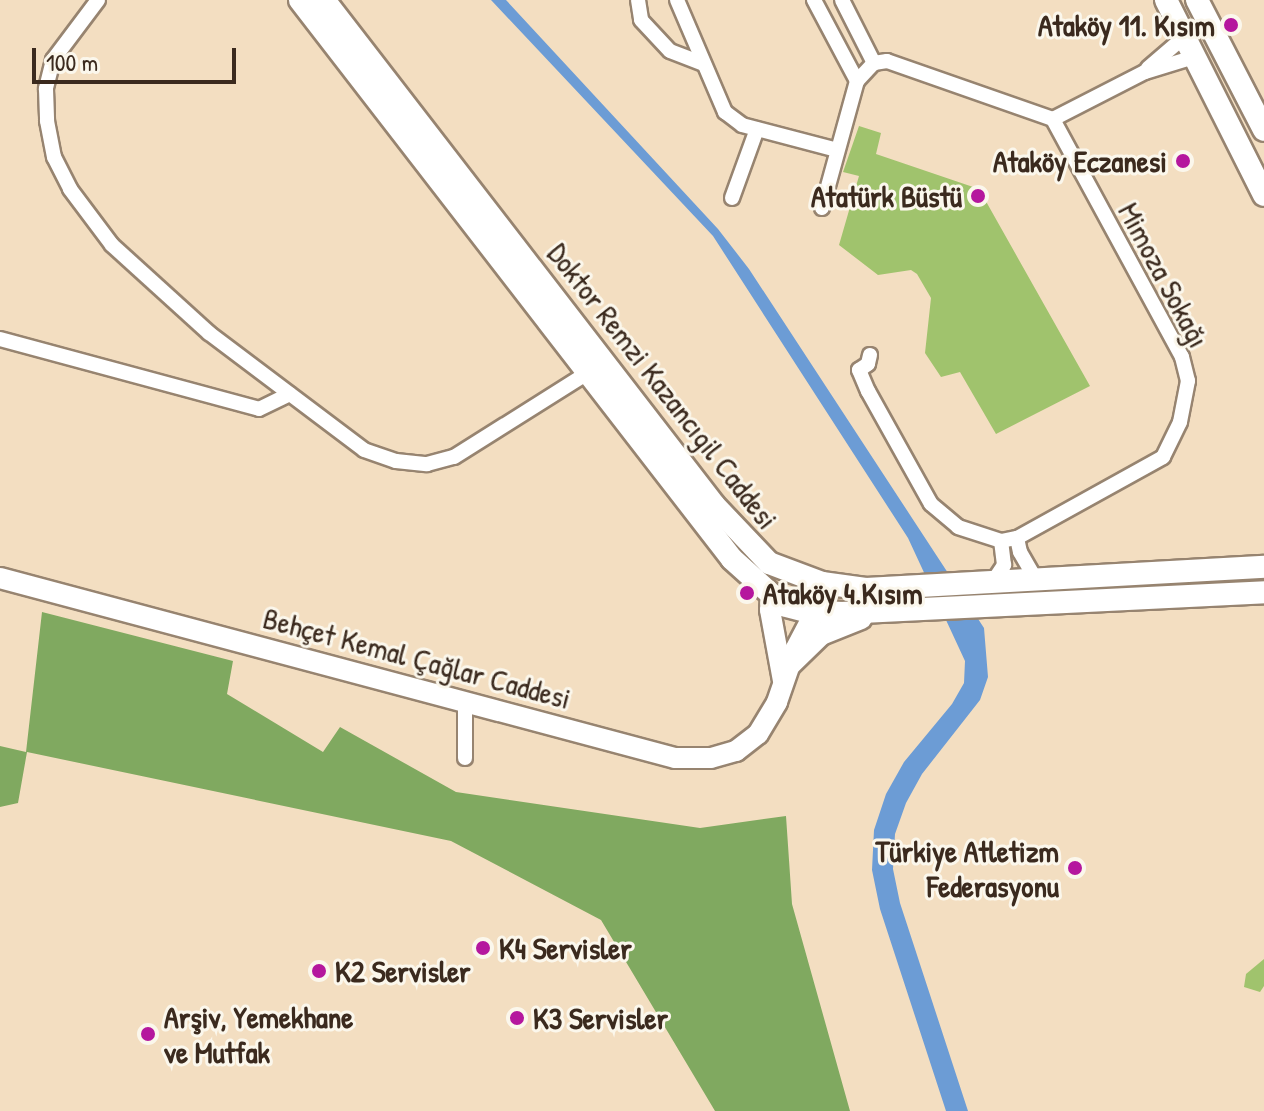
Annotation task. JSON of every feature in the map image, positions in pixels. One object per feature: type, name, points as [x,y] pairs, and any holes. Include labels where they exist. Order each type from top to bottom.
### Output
[{"type":"main road","name":"Doktor Remzi Kazancıgil Caddesi","points":[[300,0],[732,559],[783,605],[815,612],[925,611],[1207,594]]},
{"type":"main road","name":"Doktor Remzi Kazancıgil Caddesi","points":[[324,0],[714,505],[752,549],[769,563],[822,583],[866,589],[1264,567]]},
{"type":"main road","points":[[1166,0],[1264,195]]},
{"type":"main road","points":[[1197,0],[1263,128]]},
{"type":"main road","points":[[787,672],[770,610],[771,597],[781,577],[790,573]]},
{"type":"main road","name":"Behçet Kemal Çağlar Caddesi","points":[[0,578],[675,758],[711,758],[736,751],[758,734],[772,713],[815,612]]},
{"type":"main road","points":[[815,612],[821,601],[822,583]]},
{"type":"main road","points":[[1207,594],[1264,592]]},
{"type":"main road","points":[[1207,594],[1264,603]]},
{"type":"main road","points":[[787,672],[821,634],[886,611]]},
{"type":"street","points":[[98,0],[53,60],[46,89],[47,121],[54,157],[70,189],[112,245],[209,333],[364,450],[396,461],[427,464],[454,457],[589,372]]},
{"type":"street","points":[[638,0],[641,20],[670,51],[704,64]]},
{"type":"street","points":[[677,0],[725,112],[742,125],[837,150]]},
{"type":"street","points":[[814,0],[857,81]]},
{"type":"street","points":[[842,0],[874,63]]},
{"type":"street","points":[[822,208],[857,81],[874,63],[887,61],[1053,119],[1189,47]]},
{"type":"street","points":[[1145,72],[1189,47]]},
{"type":"street","name":"Mimoza Sokağı","points":[[870,355],[868,364],[859,370],[931,504],[958,527],[1001,541],[1017,538],[1163,457],[1180,422],[1188,381],[1182,357],[1053,119]]},
{"type":"street","points":[[732,198],[757,129]]},
{"type":"street","points":[[0,339],[259,409],[290,394]]},
{"type":"street","points":[[1017,538],[1020,552],[1037,581]]},
{"type":"street","points":[[986,583],[1004,565],[1001,541]]},
{"type":"street","points":[[465,702],[465,758]]},
{"type":"green space","points":[[859,126],[881,133],[876,154],[979,189],[1090,386],[996,434],[960,372],[941,377],[925,353],[931,298],[917,274],[911,270],[878,275],[839,245],[859,176],[843,172]]},
{"type":"green space","points":[[42,612],[233,661],[227,694],[323,752],[340,727],[456,792],[700,828],[786,816],[792,904],[850,1111],[715,1111],[601,920],[451,841],[27,752],[18,803],[0,807],[0,746],[26,752]]},
{"type":"green space","points":[[1264,959],[1264,986],[1260,992],[1244,987],[1246,974]]},
{"type":"water","points":[[491,0],[506,0],[718,229],[749,269],[984,628],[988,677],[980,700],[922,774],[906,803],[895,834],[893,869],[900,903],[968,1111],[946,1111],[880,909],[872,870],[874,830],[886,794],[904,762],[952,704],[964,683],[965,661],[908,538],[713,236]]},
{"type":"place","name":"Ataköy 11. Kısım","points":[[1231,25]]},
{"type":"place","name":"Ataköy Eczanesi","points":[[1183,161]]},
{"type":"place","name":"Atatürk Büstü","points":[[978,196]]},
{"type":"place","name":"Ataköy 4.Kısım","points":[[747,593]]},
{"type":"place","name":"Türkiye Atletizm Federasyonu","points":[[1075,868]]},
{"type":"place","name":"K4 Servisler","points":[[483,948]]},
{"type":"place","name":"K2 Servisler","points":[[319,971]]},
{"type":"place","name":"K3 Servisler","points":[[517,1018]]},
{"type":"place","name":"Arşiv, Yemekhane ve Mutfak","points":[[148,1034]]}]
